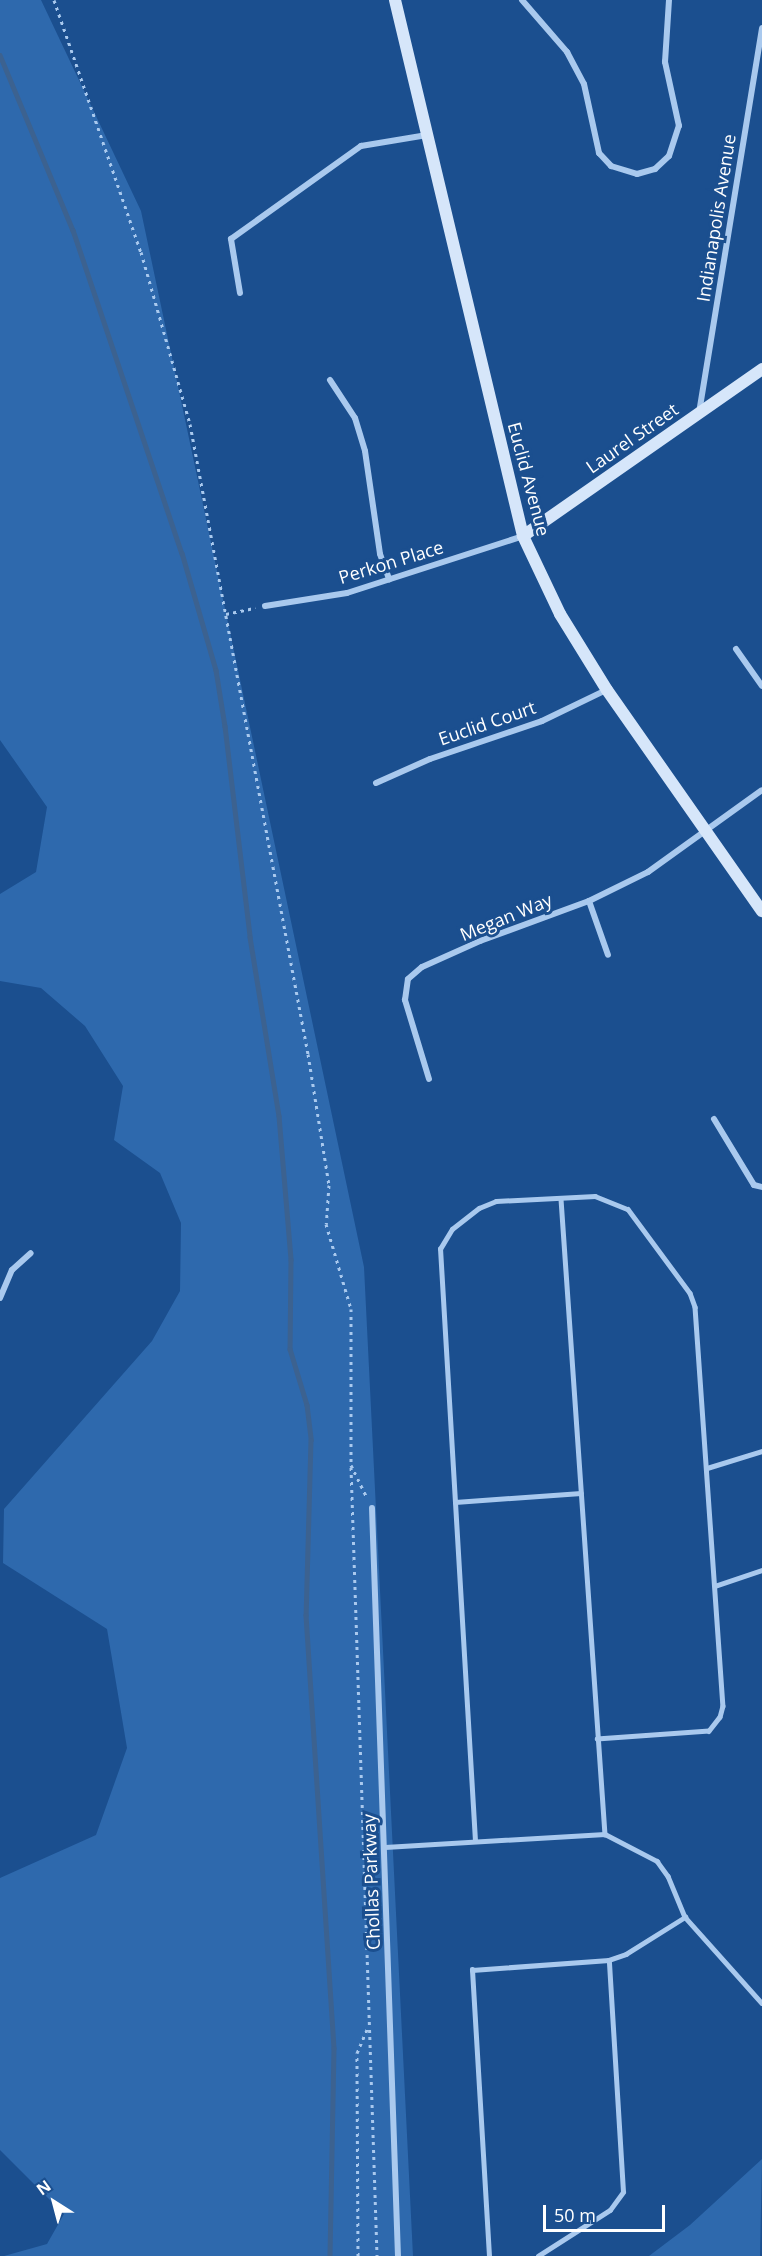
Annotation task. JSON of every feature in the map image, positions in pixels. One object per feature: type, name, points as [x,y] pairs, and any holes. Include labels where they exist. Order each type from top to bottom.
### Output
[{"type":"main road","name":"Euclid Avenue","points":[[395,0],[523,536],[560,614],[607,690],[762,910]]},
{"type":"main road","name":"Laurel Street","points":[[523,536],[762,369]]},
{"type":"street","points":[[522,0],[567,52],[584,84],[599,153],[611,166],[636,174],[655,169],[669,156],[679,126],[665,62],[669,0]]},
{"type":"street","name":"Indianapolis Avenue","points":[[699,413],[762,28]]},
{"type":"street","points":[[240,292],[231,239],[361,146],[427,135]]},
{"type":"street","points":[[330,380],[355,418],[365,451],[380,554],[389,579]]},
{"type":"street","name":"Perkon Place","points":[[265,606],[347,592],[523,536]]},
{"type":"street","points":[[736,649],[762,686]]},
{"type":"street","name":"Euclid Court","points":[[376,783],[440,755],[542,721],[607,690]]},
{"type":"street","name":"Megan Way","points":[[429,1079],[405,1000],[408,979],[422,967],[480,940],[589,902],[648,872],[762,790]]},
{"type":"street","points":[[589,902],[608,955]]},
{"type":"street","points":[[714,1119],[754,1185],[762,1187]]},
{"type":"street","points":[[0,1298],[12,1270],[31,1252]]},
{"type":"street","name":"Chollas Parkway","points":[[372,1508],[386,1847],[398,2256]]},
{"type":"lane","points":[[475,1841],[440,1249],[452,1229],[479,1208],[496,1202],[595,1196],[628,1209],[690,1293],[695,1307],[723,1706],[720,1717],[708,1731],[597,1739]]},
{"type":"lane","points":[[561,1199],[605,1834]]},
{"type":"lane","points":[[707,1468],[762,1451]]},
{"type":"lane","points":[[455,1502],[581,1493]]},
{"type":"lane","points":[[715,1586],[762,1570]]},
{"type":"lane","points":[[386,1847],[605,1834],[657,1861],[685,1917],[762,2002]]},
{"type":"lane","points":[[489,2256],[472,1970],[609,1960],[626,1954],[685,1917]]},
{"type":"lane","points":[[538,2256],[610,2210],[623,2192],[609,1960]]},
{"type":"path","points":[[54,0],[141,252],[187,413],[308,1054],[329,1185],[327,1224],[351,1309],[351,1465],[377,2256]]},
{"type":"path","points":[[226,614],[265,606]]},
{"type":"path","points":[[351,1465],[372,1508]]},
{"type":"path","points":[[358,2256],[357,2053],[368,2027]]},
{"type":"shaded area","points":[[0,0],[41,0],[141,211],[364,1267],[413,2256],[4,2256],[47,2244],[64,2214],[0,2150],[0,1878],[96,1835],[127,1748],[107,1629],[3,1563],[4,1509],[152,1341],[180,1291],[181,1223],[160,1173],[114,1140],[123,1086],[85,1026],[41,988],[0,981],[0,894],[36,872],[47,807],[0,740]]},
{"type":"shaded area","points":[[762,2159],[760,2256],[649,2256],[690,2225]]},
{"type":"waterway","points":[[0,55],[73,230],[182,553],[216,670],[225,726],[250,937],[279,1116],[291,1260],[290,1349],[307,1405],[311,1440],[306,1615],[334,2048],[330,2256]]}]
